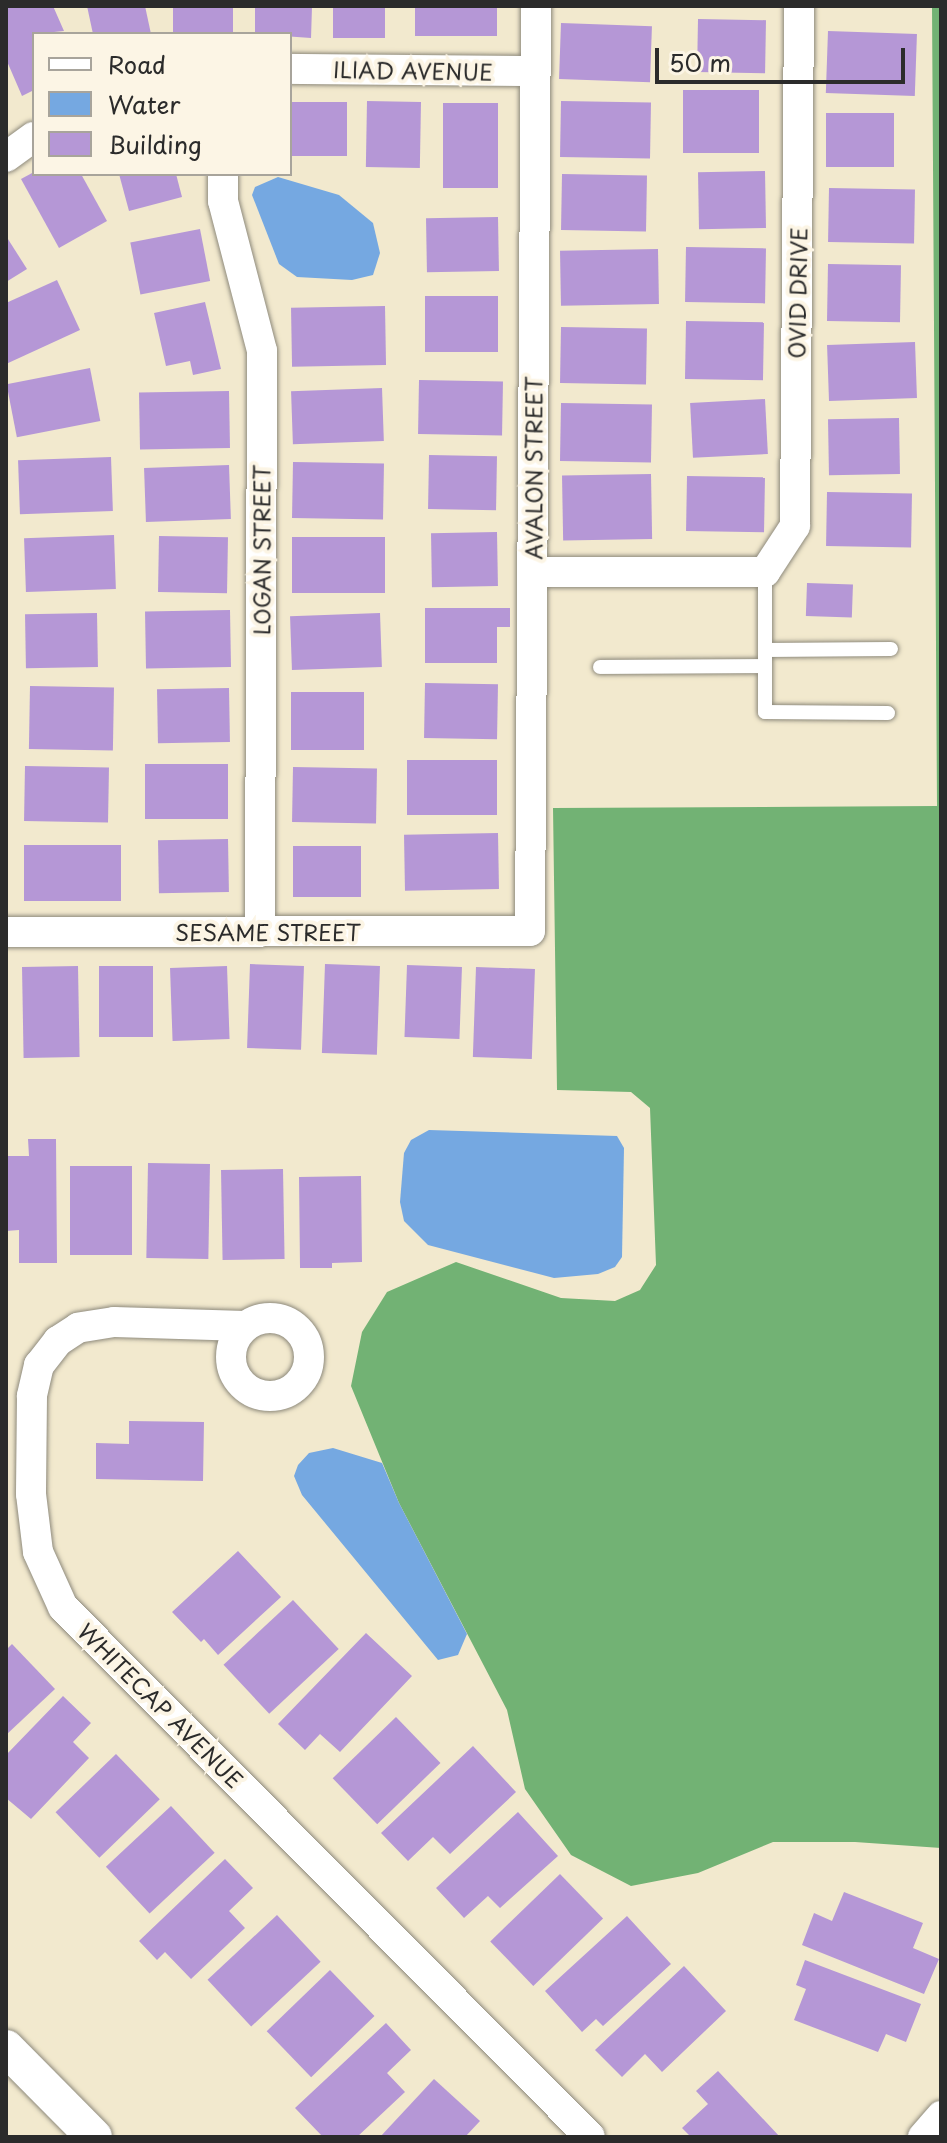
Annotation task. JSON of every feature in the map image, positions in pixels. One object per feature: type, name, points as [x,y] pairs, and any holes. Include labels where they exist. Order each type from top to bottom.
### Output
[{"type":"street","name":"AVALON STREET","points":[[530,931],[536,6]]},
{"type":"street","name":"OVID DRIVE","points":[[765,572],[795,526],[799,6]]},
{"type":"street","name":"ILIAD AVENUE","points":[[292,69],[535,71]]},
{"type":"street","points":[[6,157],[32,138]]},
{"type":"street","name":"LOGAN STREET","points":[[223,176],[223,201],[262,351],[260,932]]},
{"type":"street","points":[[532,572],[765,572]]},
{"type":"street","name":"SESAME STREET","points":[[6,932],[530,931]]},
{"type":"street","name":"WHITECAP AVENUE","points":[[245,1326],[114,1322],[78,1328],[58,1341],[39,1365],[32,1396],[31,1494],[38,1552],[63,1607],[590,2137]]},
{"type":"street","points":[[6,2048],[94,2137]]},
{"type":"street","points":[[923,2137],[941,2116]]},
{"type":"lane","points":[[765,572],[765,712],[888,713]]},
{"type":"lane","points":[[600,667],[891,649]]},
{"type":"green space","points":[[932,6],[941,6],[941,1848],[855,1842],[773,1842],[698,1873],[631,1886],[571,1855],[525,1789],[507,1710],[399,1503],[351,1386],[362,1332],[387,1292],[456,1262],[561,1298],[615,1301],[640,1290],[656,1265],[650,1108],[631,1092],[557,1090],[553,808],[937,806]]},
{"type":"water","points":[[278,177],[339,195],[373,223],[380,253],[373,275],[352,280],[297,277],[279,264],[252,195],[255,187]]},
{"type":"water","points":[[429,1130],[617,1136],[624,1148],[622,1257],[615,1267],[598,1274],[554,1278],[428,1245],[404,1221],[400,1202],[404,1153],[411,1140]]},
{"type":"water","points":[[333,1448],[382,1463],[399,1503],[467,1634],[458,1655],[438,1660],[302,1495],[294,1476],[298,1465],[309,1453]]},
{"type":"building","points":[[6,6],[53,6],[64,31],[32,32],[32,91],[22,96],[6,59]]},
{"type":"building","points":[[87,6],[145,6],[151,32],[93,32]]},
{"type":"building","points":[[173,6],[233,6],[233,32],[173,32]]},
{"type":"building","points":[[255,6],[312,6],[311,38],[292,37],[292,32],[255,32]]},
{"type":"building","points":[[333,6],[385,6],[385,38],[333,38]]},
{"type":"building","points":[[415,6],[497,6],[497,36],[415,36]]},
{"type":"building","points":[[698,19],[766,20],[765,73],[697,72]]},
{"type":"building","points":[[561,23],[652,26],[650,82],[559,79]]},
{"type":"building","points":[[828,31],[917,34],[915,96],[826,93]]},
{"type":"building","points":[[683,90],[759,90],[759,153],[683,153]]},
{"type":"building","points":[[367,101],[421,102],[420,168],[366,167]]},
{"type":"building","points":[[561,101],[651,103],[650,159],[560,157]]},
{"type":"building","points":[[292,102],[347,102],[347,156],[292,156]]},
{"type":"building","points":[[443,103],[498,103],[498,188],[443,188]]},
{"type":"building","points":[[826,113],[894,113],[894,167],[826,167]]},
{"type":"building","points":[[765,171],[766,228],[699,229],[698,172]]},
{"type":"building","points":[[32,173],[32,176],[82,176],[107,221],[59,248],[21,179]]},
{"type":"building","points":[[562,174],[647,175],[646,231],[561,230]]},
{"type":"building","points":[[120,176],[177,176],[182,197],[129,211]]},
{"type":"building","points":[[829,188],[915,190],[914,243],[828,242]]},
{"type":"building","points":[[498,217],[499,271],[427,272],[426,218]]},
{"type":"building","points":[[200,229],[210,281],[140,295],[130,243]]},
{"type":"building","points":[[6,236],[27,269],[6,282]]},
{"type":"building","points":[[686,247],[766,248],[765,303],[685,302]]},
{"type":"building","points":[[658,249],[659,304],[561,306],[560,251]]},
{"type":"building","points":[[828,264],[901,265],[900,322],[827,321]]},
{"type":"building","points":[[57,280],[80,330],[6,364],[6,303]]},
{"type":"building","points":[[425,296],[498,296],[498,352],[425,352]]},
{"type":"building","points":[[205,302],[221,369],[193,375],[190,361],[166,366],[154,313]]},
{"type":"building","points":[[385,306],[386,365],[292,367],[291,308]]},
{"type":"building","points":[[686,321],[764,322],[763,380],[685,379]]},
{"type":"building","points":[[561,327],[647,329],[646,384],[560,383]]},
{"type":"building","points":[[915,342],[917,398],[829,401],[827,345]]},
{"type":"building","points":[[90,368],[100,421],[17,437],[7,384]]},
{"type":"building","points":[[419,380],[503,381],[502,435],[418,434]]},
{"type":"building","points":[[382,388],[384,441],[293,444],[291,391]]},
{"type":"building","points":[[229,391],[230,448],[140,450],[139,393]]},
{"type":"building","points":[[765,399],[768,454],[693,458],[690,403]]},
{"type":"building","points":[[561,403],[652,405],[651,463],[560,461]]},
{"type":"building","points":[[899,418],[900,474],[829,475],[828,419]]},
{"type":"building","points":[[429,455],[497,456],[496,510],[428,509]]},
{"type":"building","points":[[111,457],[113,511],[20,514],[18,460]]},
{"type":"building","points":[[293,462],[384,464],[383,520],[292,518]]},
{"type":"building","points":[[229,465],[231,519],[146,522],[144,468]]},
{"type":"building","points":[[651,474],[652,539],[563,541],[562,476]]},
{"type":"building","points":[[687,476],[765,477],[764,532],[686,531]]},
{"type":"building","points":[[827,492],[912,493],[911,547],[826,546]]},
{"type":"building","points":[[497,532],[498,586],[432,587],[431,533]]},
{"type":"building","points":[[114,535],[116,589],[26,592],[24,538]]},
{"type":"building","points":[[159,536],[228,537],[227,593],[158,592]]},
{"type":"building","points":[[292,537],[385,537],[385,593],[292,593]]},
{"type":"building","points":[[807,583],[853,585],[852,618],[806,616]]},
{"type":"building","points":[[425,608],[510,608],[510,627],[497,627],[497,663],[425,663]]},
{"type":"building","points":[[230,610],[231,667],[146,668],[145,611]]},
{"type":"building","points":[[97,613],[98,667],[26,668],[25,614]]},
{"type":"building","points":[[380,613],[382,667],[292,670],[290,616]]},
{"type":"building","points":[[425,683],[498,684],[497,739],[424,738]]},
{"type":"building","points":[[30,686],[114,687],[113,750],[29,749]]},
{"type":"building","points":[[229,688],[230,742],[158,743],[157,689]]},
{"type":"building","points":[[291,692],[364,692],[364,750],[291,750]]},
{"type":"building","points":[[407,760],[497,760],[497,815],[407,815]]},
{"type":"building","points":[[145,764],[228,764],[228,819],[145,819]]},
{"type":"building","points":[[25,766],[109,767],[108,822],[24,821]]},
{"type":"building","points":[[293,767],[377,768],[376,823],[292,822]]},
{"type":"building","points":[[498,833],[499,889],[405,891],[404,835]]},
{"type":"building","points":[[228,839],[229,892],[159,893],[158,840]]},
{"type":"building","points":[[24,845],[121,845],[121,901],[24,901]]},
{"type":"building","points":[[293,846],[361,846],[361,897],[293,897]]},
{"type":"building","points":[[250,964],[304,966],[301,1050],[247,1048]]},
{"type":"building","points":[[325,964],[380,966],[377,1055],[322,1053]]},
{"type":"building","points":[[407,965],[462,967],[459,1039],[404,1037]]},
{"type":"building","points":[[78,966],[80,1057],[24,1058],[22,967]]},
{"type":"building","points":[[99,966],[153,966],[153,1037],[99,1037]]},
{"type":"building","points":[[227,966],[230,1039],[173,1041],[170,968]]},
{"type":"building","points":[[476,967],[535,969],[532,1059],[473,1057]]},
{"type":"building","points":[[28,1139],[56,1139],[57,1263],[19,1263],[19,1230],[6,1231],[6,1156],[29,1156]]},
{"type":"building","points":[[148,1163],[210,1164],[208,1259],[146,1258]]},
{"type":"building","points":[[70,1166],[132,1166],[132,1255],[70,1255]]},
{"type":"building","points":[[283,1169],[285,1259],[223,1260],[221,1170]]},
{"type":"building","points":[[361,1176],[362,1262],[332,1263],[332,1268],[300,1268],[299,1177]]},
{"type":"building","points":[[129,1421],[204,1422],[203,1481],[96,1479],[96,1443],[129,1444]]},
{"type":"building","points":[[238,1551],[281,1597],[218,1655],[172,1612]]},
{"type":"building","points":[[293,1600],[339,1649],[269,1714],[224,1665]]},
{"type":"building","points":[[366,1633],[412,1676],[340,1752],[320,1734],[305,1750],[278,1724]]},
{"type":"building","points":[[12,1644],[55,1689],[6,1735],[6,1650]]},
{"type":"building","points":[[63,1696],[91,1723],[73,1742],[89,1758],[31,1819],[6,1798],[6,1755]]},
{"type":"building","points":[[396,1717],[440,1763],[377,1824],[333,1778]]},
{"type":"building","points":[[473,1746],[516,1792],[450,1854],[433,1837],[408,1861],[381,1833]]},
{"type":"building","points":[[116,1754],[160,1799],[99,1858],[56,1812]]},
{"type":"building","points":[[171,1806],[215,1853],[150,1914],[106,1867]]},
{"type":"building","points":[[518,1812],[558,1856],[500,1908],[488,1896],[464,1918],[436,1888]]},
{"type":"building","points":[[225,1859],[253,1888],[229,1911],[245,1928],[191,1979],[165,1952],[157,1960],[139,1941]]},
{"type":"building","points":[[560,1874],[603,1919],[533,1986],[490,1941]]},
{"type":"building","points":[[844,1892],[923,1923],[913,1948],[939,1959],[924,1994],[802,1945],[814,1913],[832,1921]]},
{"type":"building","points":[[277,1915],[321,1962],[251,2027],[208,1980]]},
{"type":"building","points":[[627,1916],[671,1964],[603,2026],[596,2019],[582,2032],[545,1991]]},
{"type":"building","points":[[805,1960],[921,2004],[906,2042],[886,2034],[878,2052],[794,2020],[806,1989],[796,1985]]},
{"type":"building","points":[[684,1966],[726,2011],[662,2072],[645,2054],[622,2077],[595,2050]]},
{"type":"building","points":[[330,1970],[374,2016],[311,2077],[267,2031]]},
{"type":"building","points":[[386,2023],[411,2050],[387,2073],[405,2092],[357,2137],[323,2137],[295,2108]]},
{"type":"building","points":[[718,2071],[780,2137],[691,2137],[682,2128],[708,2104],[696,2091]]},
{"type":"building","points":[[434,2079],[480,2121],[465,2137],[380,2137]]}]
